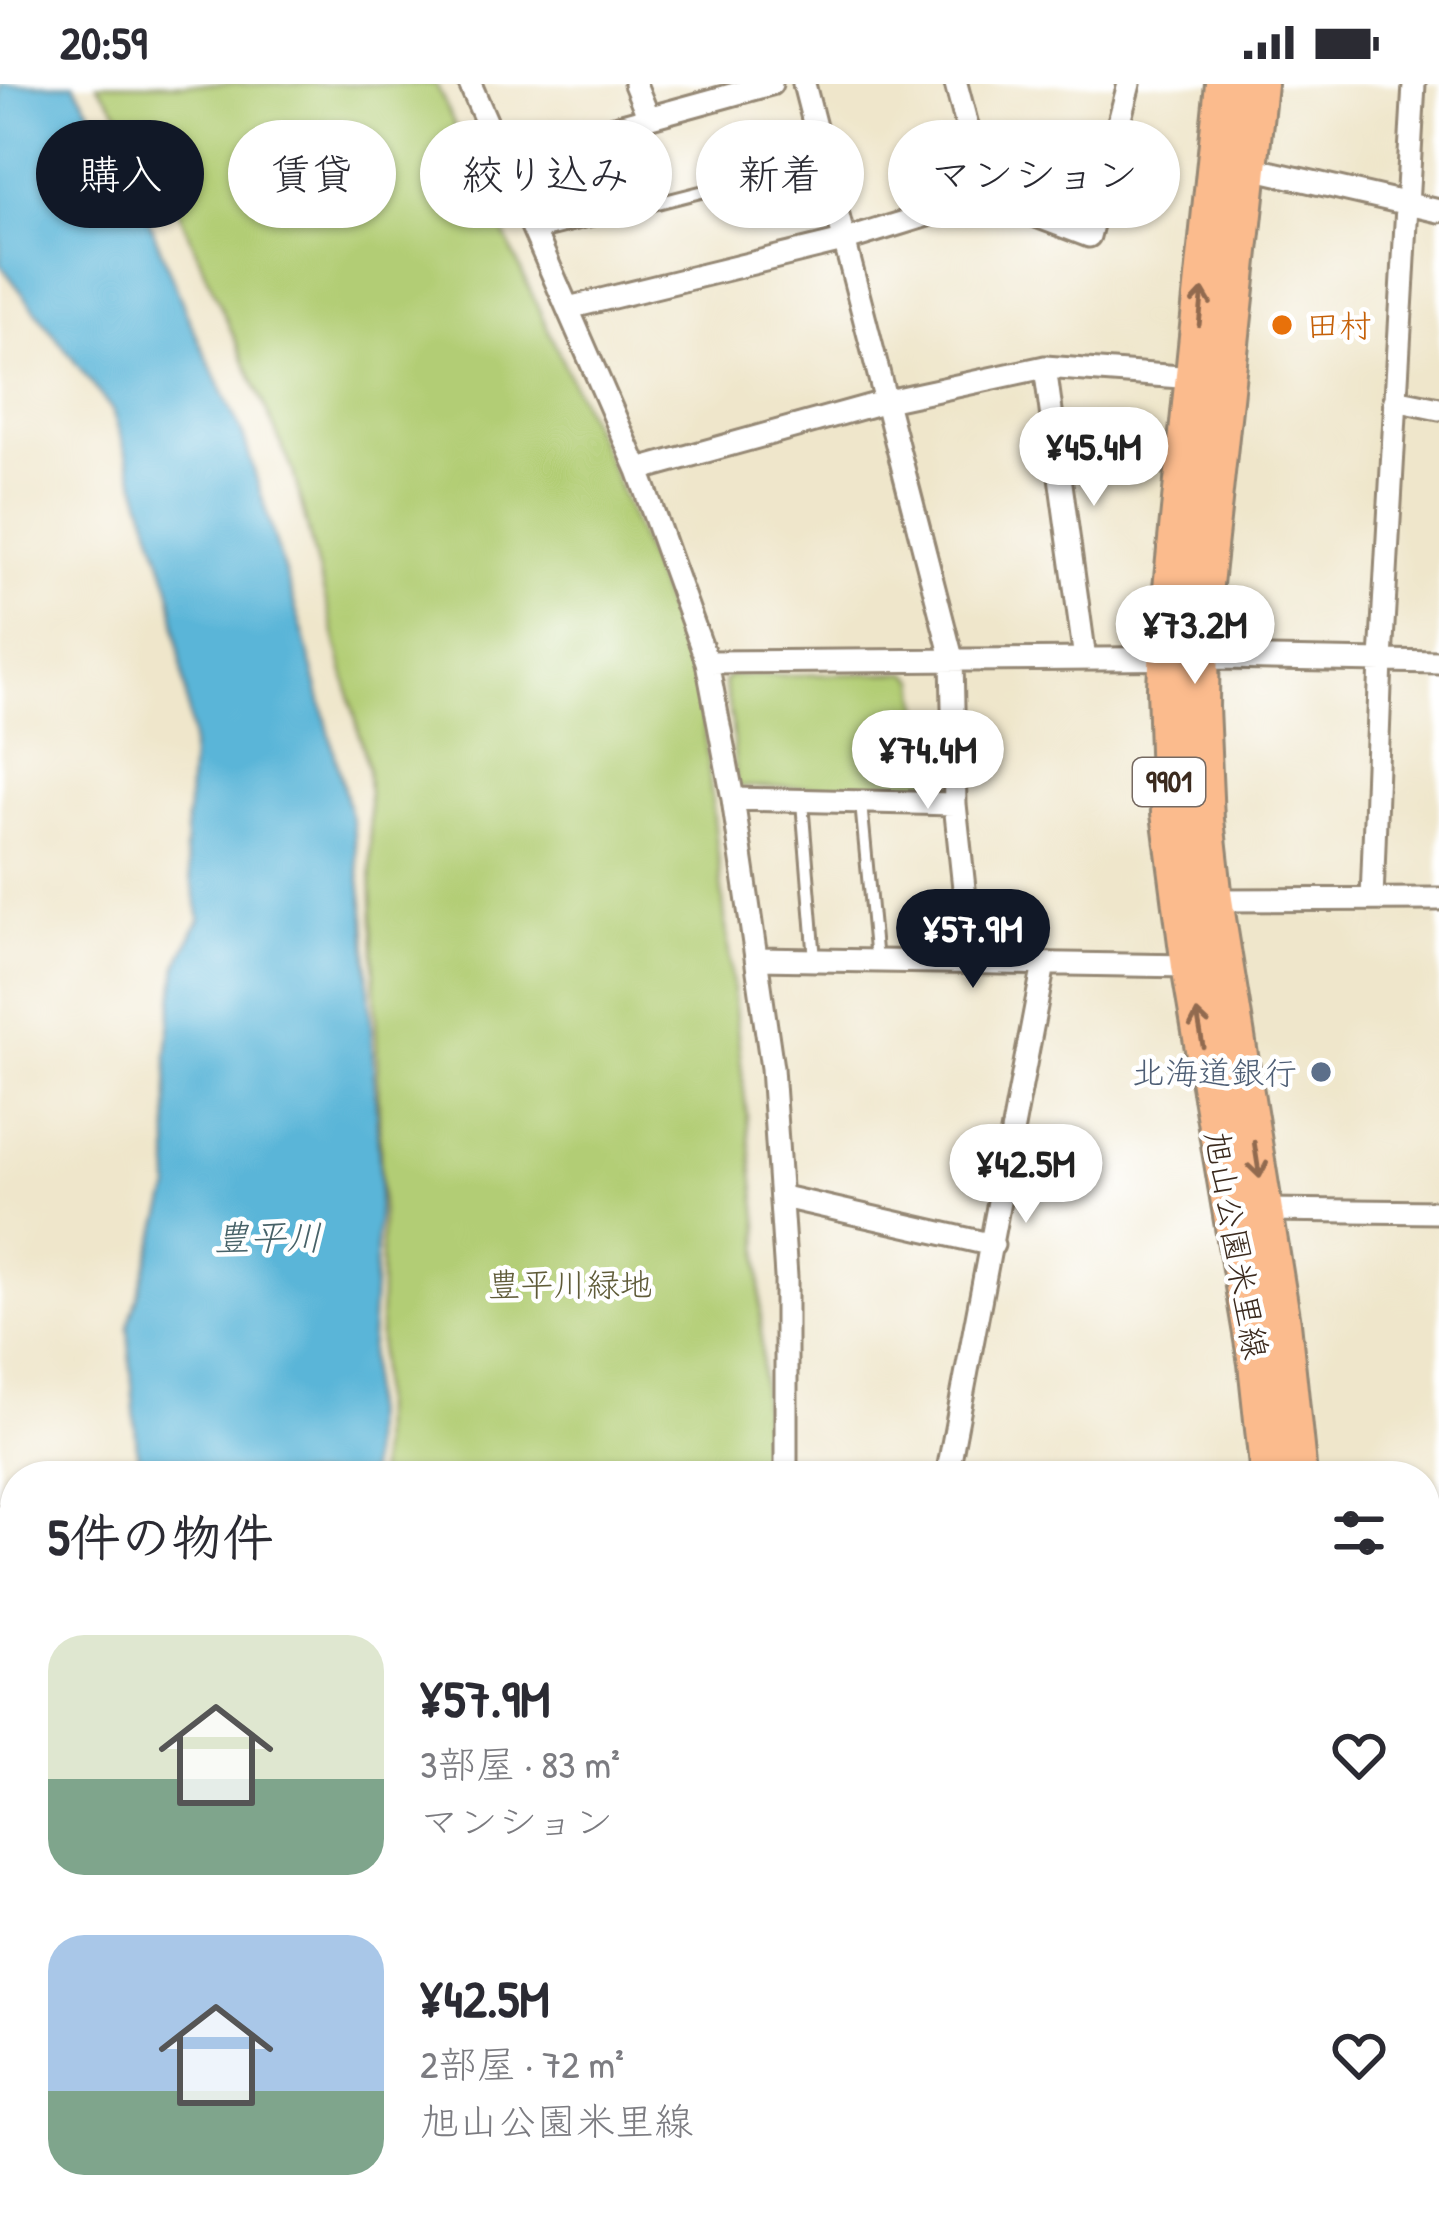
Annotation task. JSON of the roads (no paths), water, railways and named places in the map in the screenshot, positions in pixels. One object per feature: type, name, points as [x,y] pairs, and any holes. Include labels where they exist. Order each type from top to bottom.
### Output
[{"type":"main road","name":"旭山公園米里線","points":[[1224,84],[1170,608],[1185,659],[1214,900],[1282,1323],[1296,1461]]},
{"type":"main road","name":"旭山公園米里線","points":[[1258,84],[1201,612],[1185,659],[1166,687],[1170,813],[1190,967],[1257,1363],[1267,1461]]},
{"type":"street","points":[[470,84],[486,120]]},
{"type":"street","points":[[635,84],[648,116]]},
{"type":"street","points":[[634,120],[771,84]]},
{"type":"street","points":[[803,84],[812,120]]},
{"type":"street","points":[[956,84],[966,120]]},
{"type":"street","points":[[1120,120],[1129,84]]},
{"type":"street","points":[[1372,899],[1414,84]]},
{"type":"street","points":[[1251,169],[1439,212]]},
{"type":"street","points":[[568,308],[888,227]]},
{"type":"street","points":[[533,228],[638,470],[707,662],[757,959],[783,1197],[786,1461]]},
{"type":"street","points":[[840,228],[952,658],[956,804],[972,963]]},
{"type":"street","points":[[1068,228],[1089,236],[1091,228]]},
{"type":"street","points":[[1045,368],[1085,659]]},
{"type":"street","points":[[638,470],[887,401],[1045,368],[1193,378]]},
{"type":"street","points":[[1396,400],[1439,409]]},
{"type":"street","points":[[707,662],[952,658],[1439,662]]},
{"type":"street","points":[[733,799],[956,804]]},
{"type":"street","points":[[1214,900],[1439,899]]},
{"type":"street","points":[[757,959],[1190,967]]},
{"type":"street","points":[[950,1461],[1044,964]]},
{"type":"street","points":[[783,1197],[993,1245]]},
{"type":"street","points":[[1265,1210],[1439,1212]]},
{"type":"lane","points":[[536,234],[696,193]]},
{"type":"lane","points":[[802,802],[815,960]]},
{"type":"lane","points":[[861,803],[876,961]]},
{"type":"water","name":"豊平川","points":[[0,84],[74,84],[96,120],[36,120],[36,228],[152,228],[244,438],[304,636],[352,820],[365,919],[380,1179],[369,1461],[138,1461],[128,1327],[170,1189],[167,1055],[177,966],[200,918],[185,852],[192,735],[170,587],[112,410],[0,264]]},
{"type":"place","name":"田村","points":[[1282,325]]},
{"type":"place","name":"北海道銀行","points":[[1321,1072]]},
{"type":"park label","name":"豊平川緑地","points":[[570,1284]]}]
